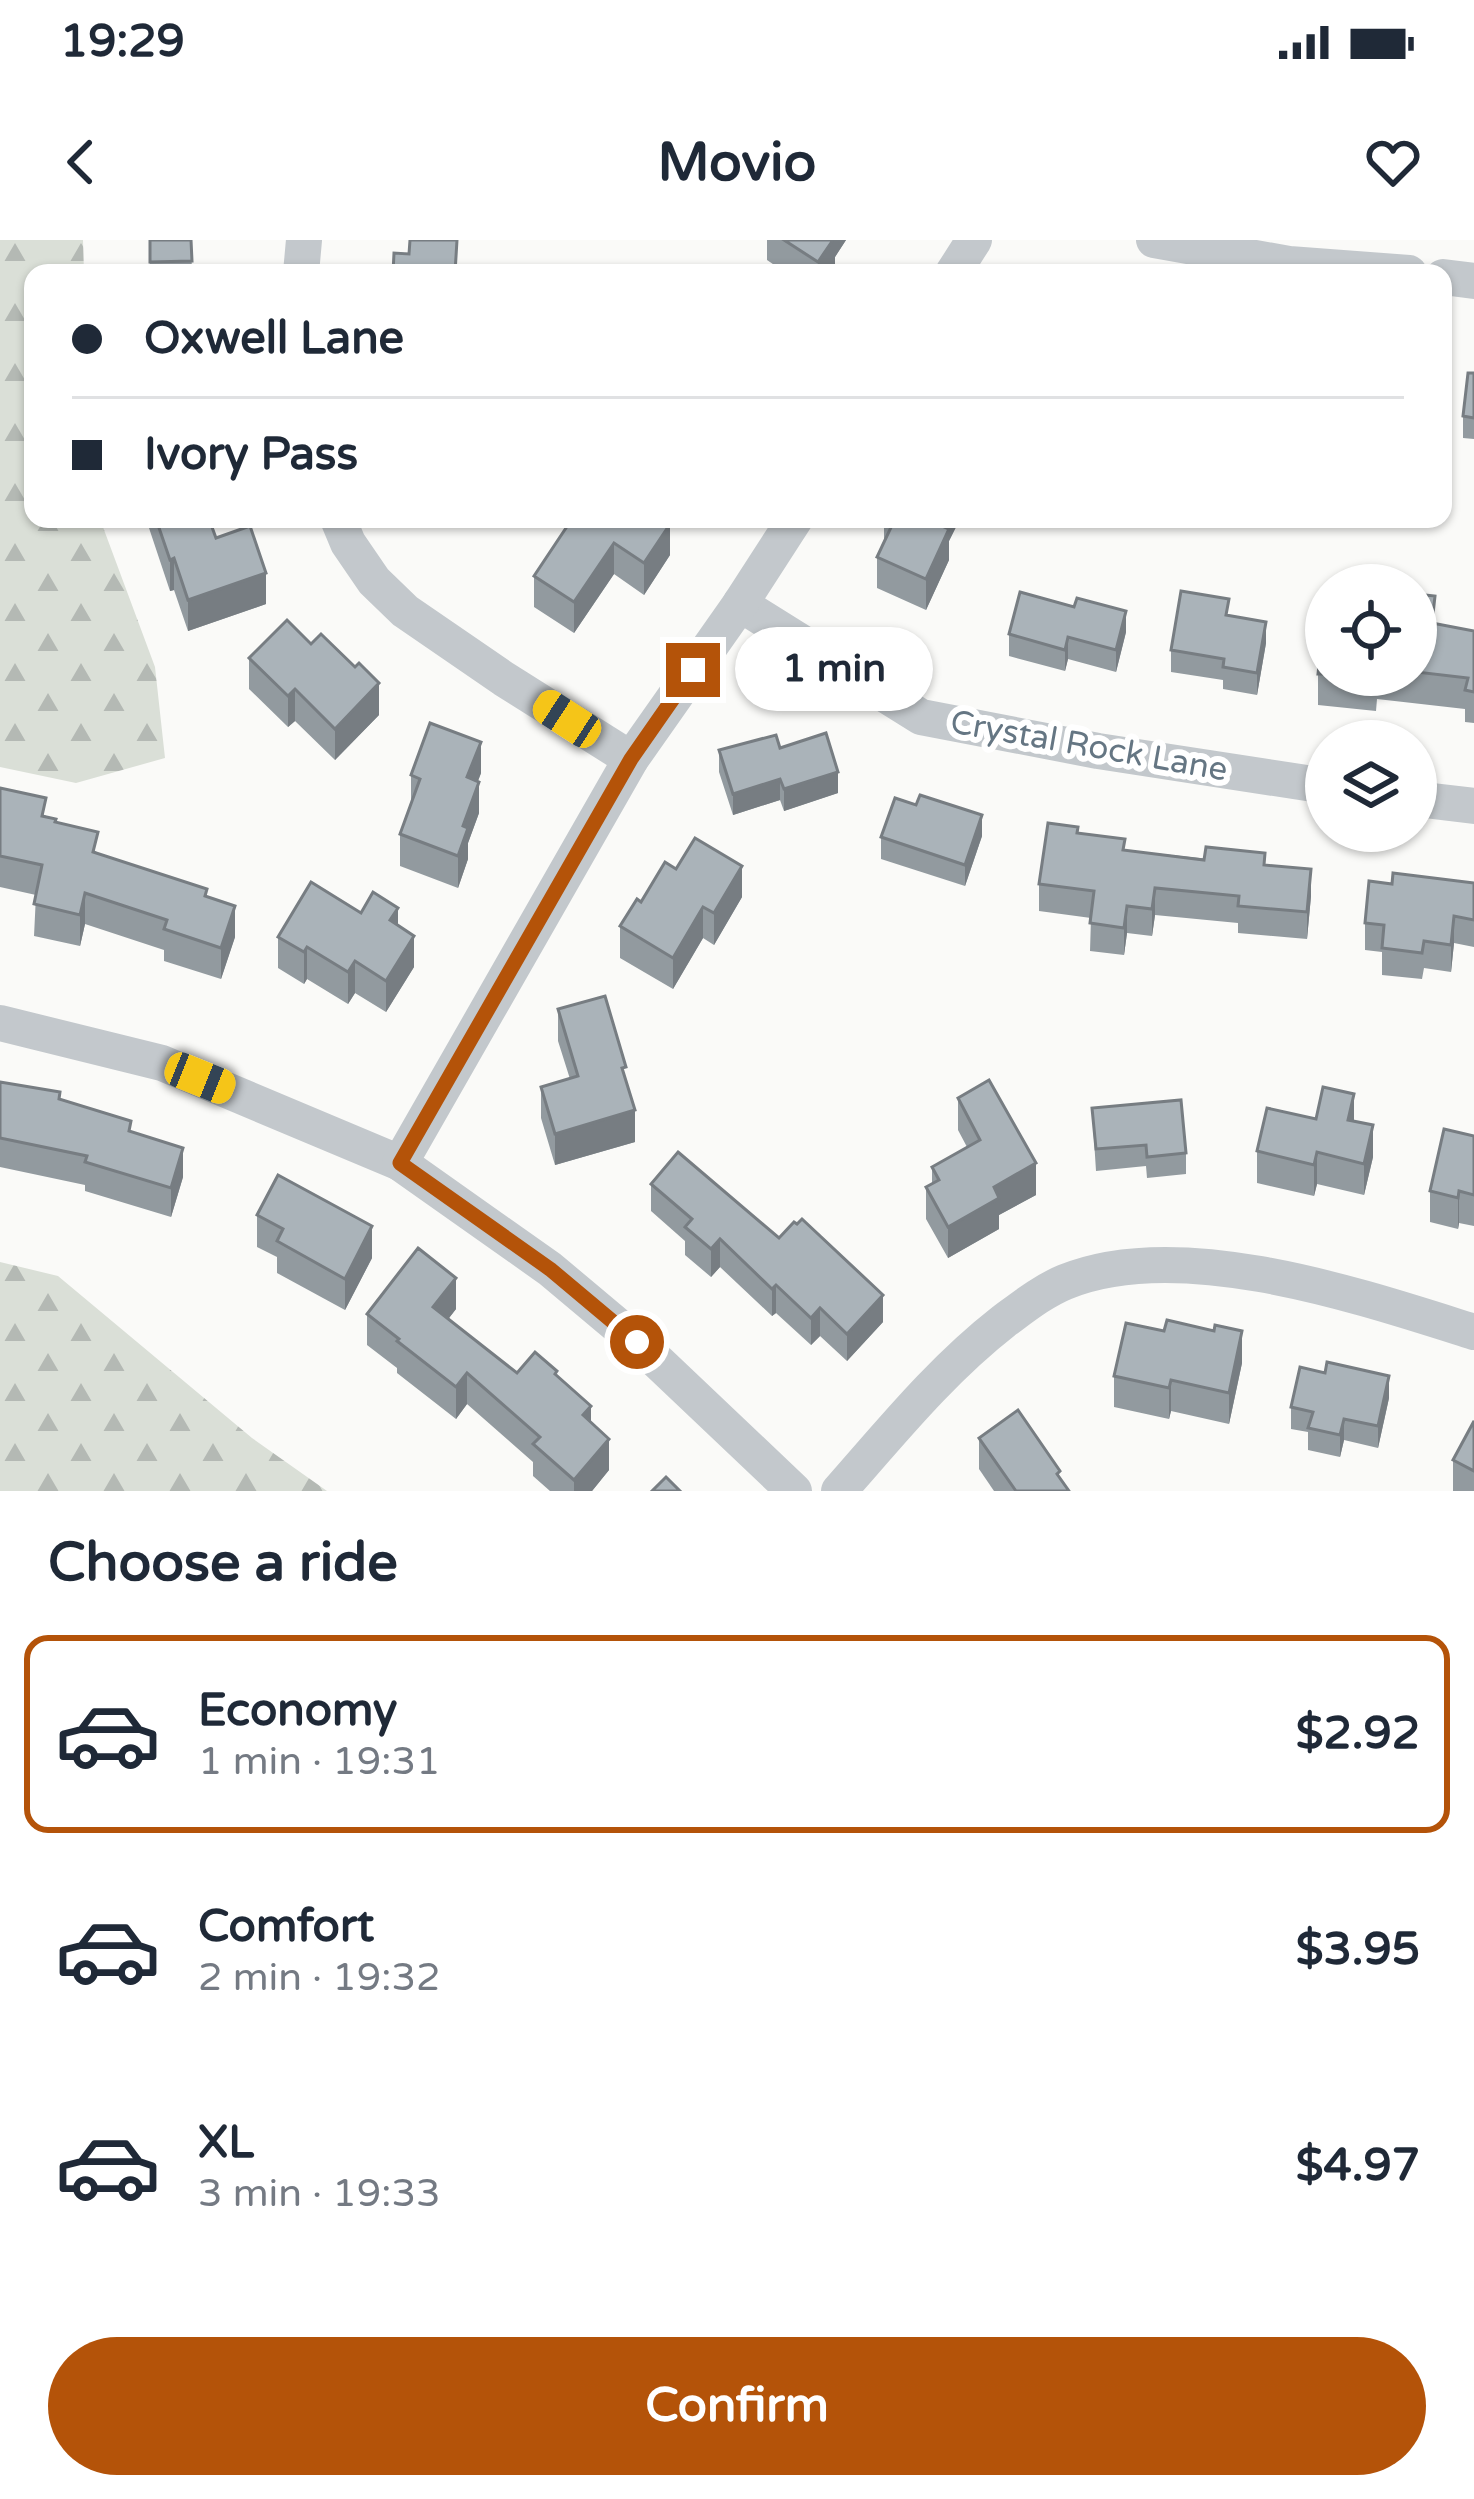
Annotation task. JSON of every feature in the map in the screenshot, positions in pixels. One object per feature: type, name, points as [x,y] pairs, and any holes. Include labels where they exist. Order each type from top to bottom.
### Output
[{"type":"street","points":[[1154,240],[1289,264],[1366,254]]},
{"type":"street","points":[[342,528],[374,581],[406,611],[631,759]]},
{"type":"street","points":[[400,1163],[631,759],[789,528]]},
{"type":"street","name":"Crystal Rock Lane","points":[[740,604],[921,717],[1098,751],[1305,783]]},
{"type":"street","points":[[1437,802],[1474,806]]},
{"type":"street","points":[[0,1023],[162,1063],[400,1163],[567,1283],[637,1342],[794,1491]]},
{"type":"street","points":[[839,1491],[923,1395],[983,1337],[1065,1282],[1122,1266],[1180,1263],[1263,1275],[1474,1332]]},
{"type":"green space","points":[[0,240],[83,240],[84,264],[24,264],[24,528],[103,528],[155,667],[165,758],[76,783],[0,767]]},
{"type":"green space","points":[[0,1262],[58,1276],[252,1438],[327,1491],[0,1491]]},
{"type":"building","points":[[150,240],[191,240],[192,261],[150,262]]},
{"type":"building","points":[[410,240],[457,240],[456,264],[393,264],[394,253],[409,254]]},
{"type":"building","points":[[784,240],[833,240],[818,262]]},
{"type":"building","points":[[1468,373],[1474,373],[1474,418],[1463,416]]},
{"type":"building","points":[[159,528],[212,528],[216,538],[251,528],[266,573],[188,600],[174,558],[170,560]]},
{"type":"building","points":[[566,528],[667,528],[644,563],[614,543],[574,602],[534,576]]},
{"type":"building","points":[[891,528],[949,529],[926,579],[877,557]]},
{"type":"building","points":[[1181,591],[1229,599],[1226,615],[1266,622],[1257,673],[1223,667],[1224,659],[1171,650]]},
{"type":"building","points":[[1020,592],[1074,607],[1077,598],[1126,611],[1116,650],[1068,637],[1065,650],[1009,634]]},
{"type":"building","points":[[287,620],[311,644],[321,634],[379,683],[335,729],[295,689],[288,696],[249,658]]},
{"type":"building","points":[[1437,624],[1474,631],[1474,692],[1465,690],[1468,678],[1437,674]]},
{"type":"building","points":[[430,723],[481,742],[467,777],[479,782],[458,856],[400,834],[420,779],[411,775]]},
{"type":"building","points":[[826,733],[838,772],[784,789],[780,779],[733,794],[719,750],[776,735],[780,748]]},
{"type":"building","points":[[0,788],[46,798],[42,816],[98,832],[93,852],[207,889],[205,896],[235,906],[221,948],[164,929],[167,920],[85,893],[80,915],[34,904],[42,865],[0,856]]},
{"type":"building","points":[[920,795],[982,815],[965,865],[881,837],[895,798],[916,805]]},
{"type":"building","points":[[1048,823],[1078,827],[1077,833],[1125,839],[1123,850],[1204,860],[1206,847],[1265,853],[1264,865],[1311,869],[1307,912],[1238,906],[1239,896],[1155,888],[1152,909],[1127,906],[1124,928],[1090,923],[1094,891],[1039,884]]},
{"type":"building","points":[[695,838],[742,866],[714,913],[703,907],[673,958],[620,926],[665,862],[676,869]]},
{"type":"building","points":[[1393,873],[1474,883],[1474,920],[1454,916],[1451,945],[1424,941],[1422,953],[1382,948],[1384,925],[1365,923],[1369,881],[1392,884]]},
{"type":"building","points":[[311,882],[361,913],[373,892],[398,908],[390,920],[414,936],[386,981],[355,961],[348,972],[307,947],[304,952],[278,937]]},
{"type":"building","points":[[605,996],[635,1110],[555,1134],[541,1087],[578,1076],[558,1009]]},
{"type":"building","points":[[989,1080],[1036,1163],[994,1187],[999,1198],[948,1227],[926,1187],[939,1180],[932,1167],[980,1140],[958,1098]]},
{"type":"building","points":[[0,1082],[60,1092],[59,1099],[131,1121],[129,1131],[183,1148],[171,1188],[85,1162],[87,1156],[0,1138]]},
{"type":"building","points":[[1323,1087],[1354,1094],[1348,1120],[1373,1125],[1364,1164],[1317,1152],[1314,1165],[1257,1151],[1267,1108],[1316,1119]]},
{"type":"building","points":[[1181,1100],[1186,1153],[1147,1157],[1146,1145],[1096,1149],[1092,1108]]},
{"type":"building","points":[[1444,1129],[1474,1136],[1474,1195],[1459,1191],[1458,1198],[1430,1191]]},
{"type":"building","points":[[678,1152],[779,1238],[802,1219],[883,1295],[847,1334],[820,1308],[811,1318],[776,1285],[772,1289],[720,1239],[711,1249],[685,1227],[692,1219],[651,1184]]},
{"type":"building","points":[[278,1175],[372,1226],[345,1279],[277,1241],[283,1229],[257,1215]]},
{"type":"building","points":[[418,1248],[456,1278],[433,1307],[517,1373],[535,1352],[591,1406],[583,1415],[609,1439],[574,1480],[533,1444],[540,1437],[467,1373],[456,1387],[367,1314]]},
{"type":"building","points":[[1167,1320],[1214,1331],[1215,1325],[1242,1331],[1229,1393],[1171,1380],[1169,1388],[1114,1376],[1126,1323],[1164,1331]]},
{"type":"building","points":[[1327,1362],[1389,1376],[1378,1426],[1344,1419],[1340,1435],[1308,1428],[1313,1412],[1291,1407],[1300,1367],[1325,1373]]},
{"type":"building","points":[[1018,1410],[1069,1491],[1016,1491],[979,1438]]},
{"type":"building","points":[[1474,1421],[1474,1471],[1453,1460]]},
{"type":"building","points":[[666,1477],[680,1491],[652,1491]]},
{"type":"route","points":[[637,1342],[550,1269],[400,1163],[631,759],[693,670]]}]
